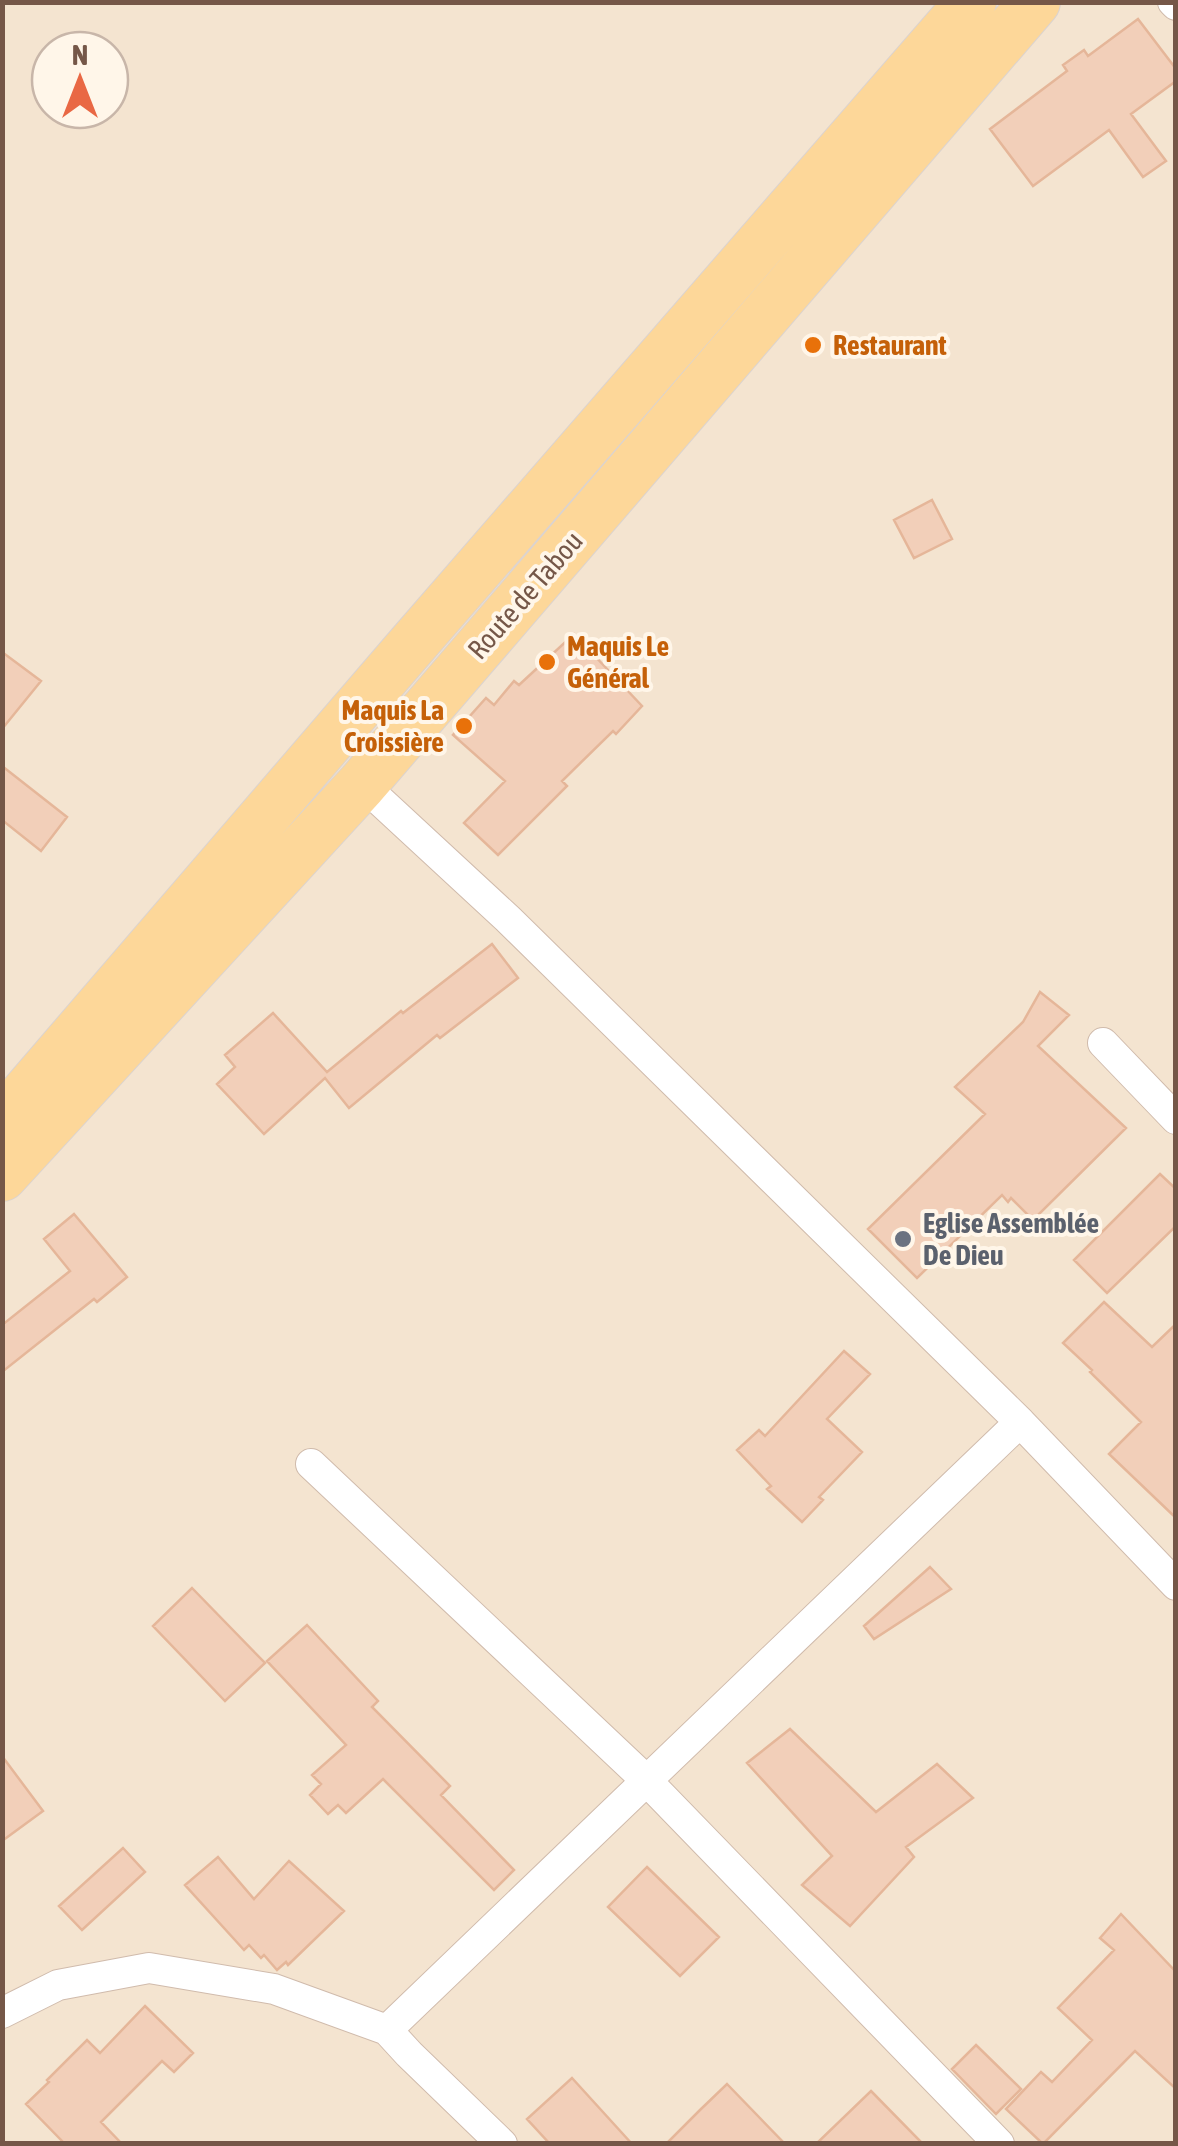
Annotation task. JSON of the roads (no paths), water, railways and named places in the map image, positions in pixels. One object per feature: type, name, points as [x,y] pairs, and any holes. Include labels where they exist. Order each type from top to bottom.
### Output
[{"type":"main road","name":"Route de Tabou","points":[[2,1121],[971,2]]},
{"type":"main road","name":"Route de Tabou","points":[[2,1176],[362,784],[1036,2]]},
{"type":"street","points":[[362,784],[508,919],[1020,1422],[1176,1586]]},
{"type":"street","points":[[1103,1043],[1176,1119]]},
{"type":"street","points":[[387,2030],[1020,1422]]},
{"type":"street","points":[[311,1464],[647,1781],[999,2144]]},
{"type":"street","points":[[2,2012],[58,1985],[150,1968],[274,1990],[387,2030],[502,2144]]},
{"type":"place","name":"Restaurant","points":[[813,345]]},
{"type":"place","name":"Maquis Le Général","points":[[547,662]]},
{"type":"place","name":"Maquis La Croissière","points":[[464,726]]},
{"type":"place","name":"Eglise Assemblée De Dieu","points":[[903,1239]]}]
